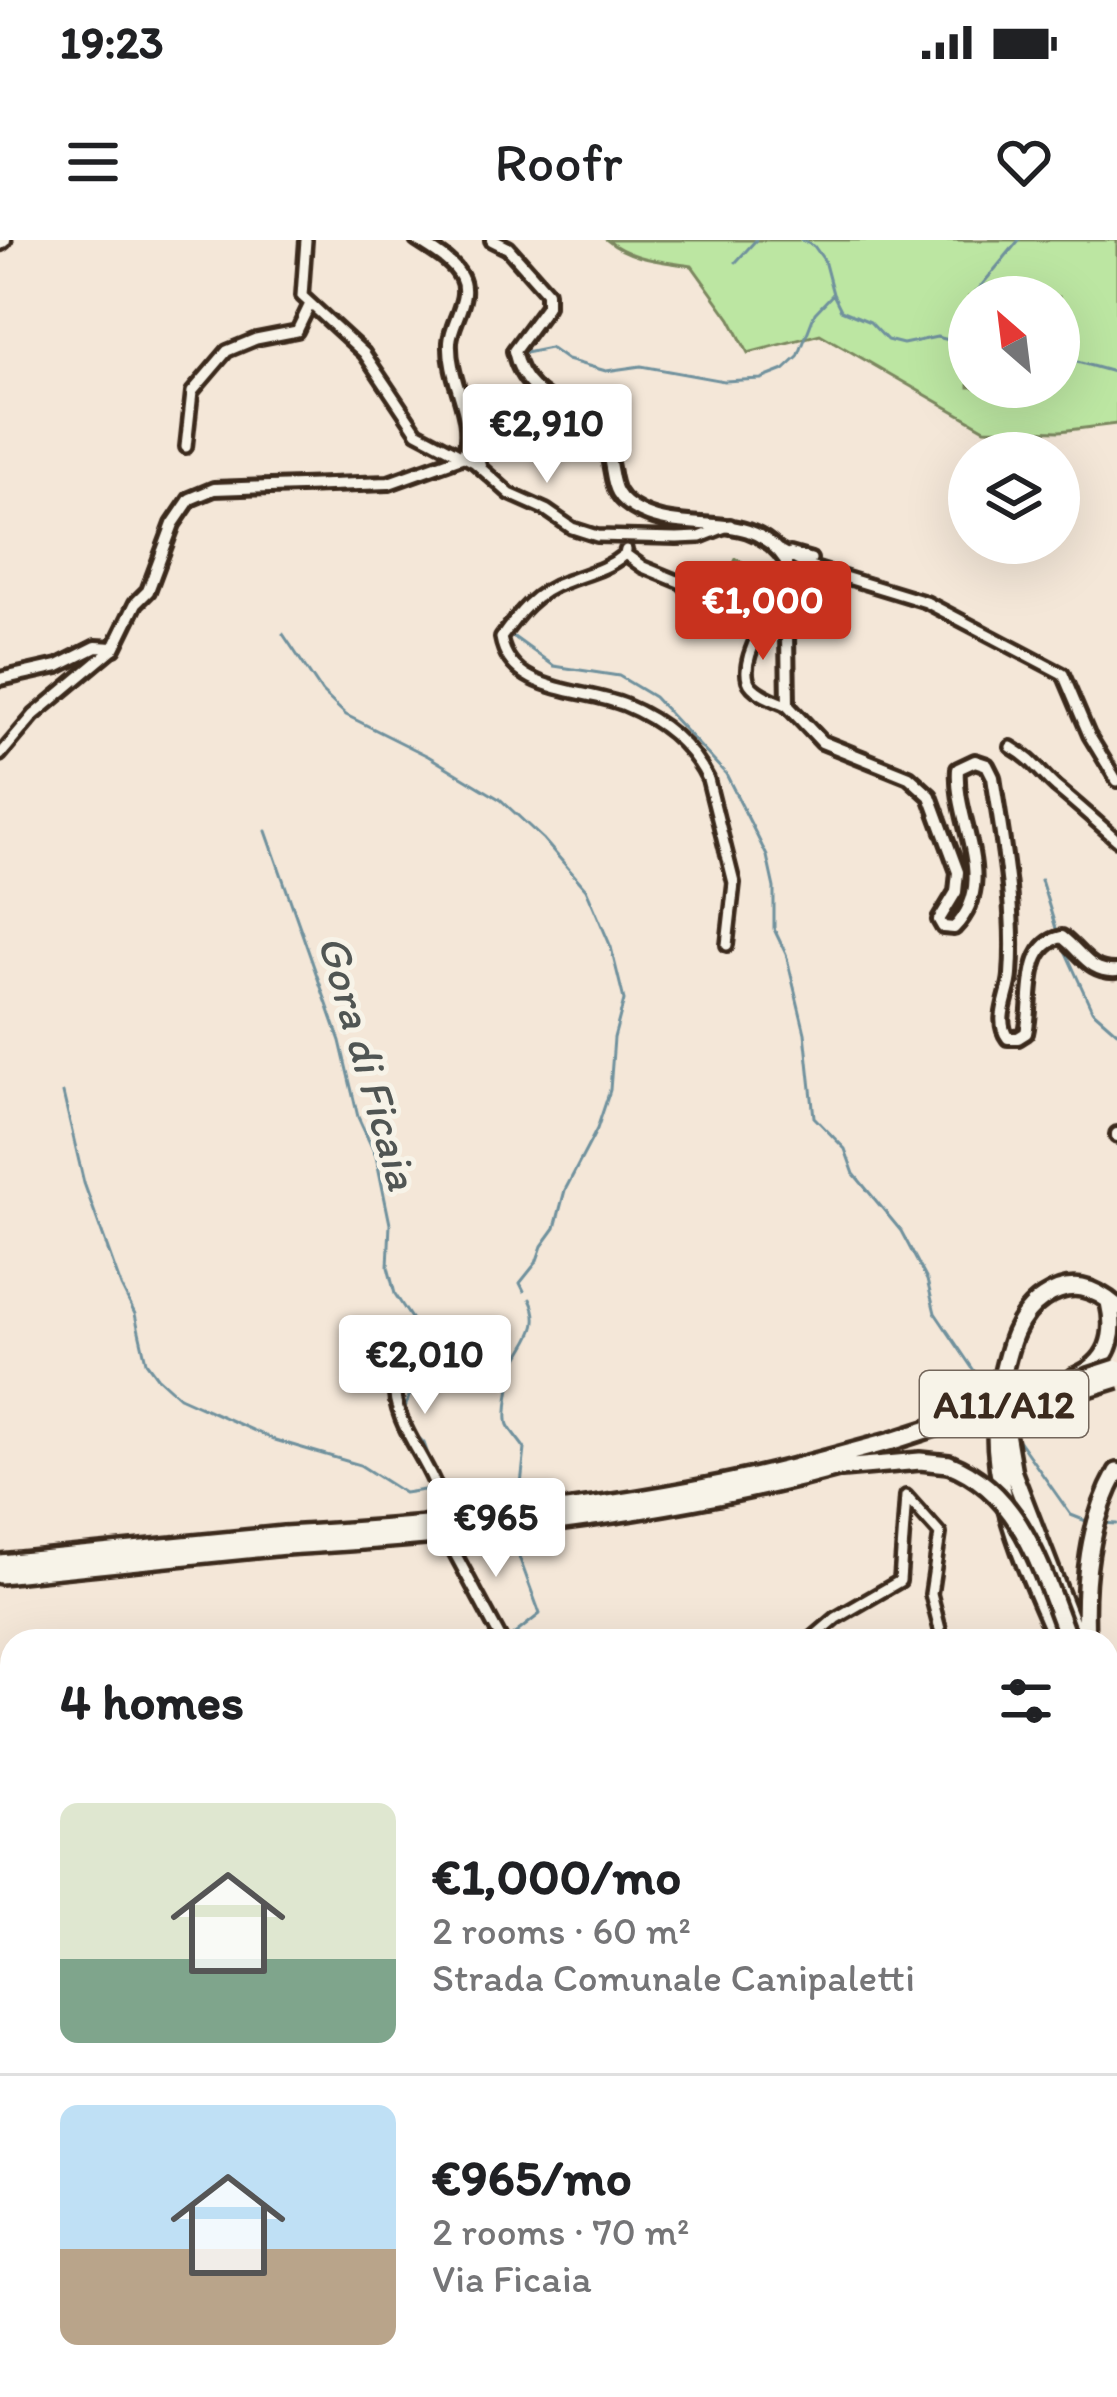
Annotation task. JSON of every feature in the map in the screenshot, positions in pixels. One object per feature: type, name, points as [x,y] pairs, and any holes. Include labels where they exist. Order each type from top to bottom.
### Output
[{"type":"highway","points":[[1034,1394],[1088,1371],[1107,1355],[1116,1324],[1112,1303],[1092,1289],[1073,1286],[1042,1298],[1019,1326],[1003,1376],[994,1434],[997,1474],[1012,1527],[1053,1629]]},
{"type":"highway","name":"A11/A12","points":[[798,1472],[841,1468],[1034,1394],[1117,1368]]},
{"type":"highway","points":[[1003,1376],[1004,1437],[1013,1473],[1073,1629]]},
{"type":"highway","name":"A11/A12","points":[[0,1563],[570,1522],[707,1500],[1117,1379]]},
{"type":"highway","points":[[841,1468],[920,1461],[969,1472],[1010,1506],[1072,1629]]},
{"type":"highway","points":[[1079,1629],[1098,1514],[1117,1472]]},
{"type":"highway","name":"A11/A12","points":[[0,1574],[81,1558]]},
{"type":"street","points":[[306,240],[302,296],[364,353],[417,432],[466,449],[511,494],[596,536],[700,537],[732,524]]},
{"type":"street","points":[[417,240],[461,277],[465,292],[450,335],[450,351],[467,412],[466,449]]},
{"type":"street","points":[[492,240],[508,248],[547,292],[547,306],[514,351],[516,361],[545,400],[589,428],[604,444],[613,488],[642,513],[664,520],[732,524],[808,566],[926,602],[1063,674],[1089,735],[1117,781]]},
{"type":"street","points":[[186,447],[192,392],[199,381],[227,351],[297,331],[310,304]]},
{"type":"street","points":[[0,755],[34,715],[115,648],[136,603],[148,591],[173,524],[190,499],[214,489],[389,483],[466,449]]},
{"type":"street","points":[[626,538],[626,554]]},
{"type":"street","points":[[779,550],[811,560]]},
{"type":"street","points":[[779,550],[786,561],[788,706]]},
{"type":"street","points":[[626,554],[643,567],[682,583],[717,620],[742,614],[759,616],[761,622]]},
{"type":"street","points":[[626,554],[609,568],[563,582],[530,602],[501,638],[503,652],[535,682],[625,705],[664,725],[700,764],[708,779],[734,884],[727,945]]},
{"type":"street","points":[[786,595],[761,622],[747,677],[751,686],[788,706],[822,742],[910,777],[930,796],[958,872],[956,892],[939,920],[943,927],[954,928],[964,918],[976,884],[958,769],[975,760],[987,764],[1013,908],[1011,980],[1002,1018],[1002,1031],[1008,1038],[1026,1033],[1034,963],[1041,946],[1059,938],[1090,965],[1117,971]]},
{"type":"street","points":[[0,680],[58,666],[95,647],[115,648]]},
{"type":"street","points":[[1012,747],[1036,762],[1051,783],[1117,840]]},
{"type":"street","points":[[374,1378],[384,1374],[394,1381],[396,1415],[434,1477],[443,1514]]},
{"type":"street","points":[[823,1629],[900,1581],[906,1496],[940,1534],[931,1594],[941,1629]]},
{"type":"street","points":[[451,1546],[495,1629]]},
{"type":"green space","points":[[607,240],[1117,240],[1117,424],[1060,431],[985,429],[949,408],[1080,408],[1080,276],[948,276],[948,408],[820,334],[748,353],[692,266],[626,252]]},
{"type":"green space","points":[[736,559],[780,583],[771,600],[757,592],[741,606],[717,593],[721,586],[712,581],[726,566],[731,569]]},
{"type":"waterway","points":[[736,262],[756,240]]},
{"type":"waterway","points":[[801,240],[814,246],[824,260],[841,310],[870,322],[887,340],[903,344],[937,337],[948,340]]},
{"type":"waterway","points":[[989,276],[1019,240]]},
{"type":"waterway","points":[[525,353],[550,348],[567,360],[606,371],[641,366],[724,381],[761,379],[784,370],[798,357],[815,313],[833,294]]},
{"type":"waterway","points":[[1080,363],[1117,373]]},
{"type":"waterway","points":[[507,632],[554,666],[619,676],[654,697],[726,774],[767,856],[774,888],[774,929],[786,954],[805,1033],[814,1117],[845,1149],[854,1174],[901,1231],[927,1280],[935,1313],[979,1378]]},
{"type":"waterway","points":[[283,634],[322,692],[346,715],[501,800],[543,839],[586,889],[611,947],[624,1000],[614,1038],[610,1090],[597,1129],[565,1190],[555,1228],[520,1283],[524,1291]]},
{"type":"waterway","name":"Gora di Ficaia","points":[[266,831],[340,1041],[358,1117],[376,1156],[390,1224],[388,1267],[395,1294],[422,1335],[421,1361],[404,1411]]},
{"type":"waterway","points":[[1041,880],[1058,935]]},
{"type":"waterway","points":[[1062,944],[1092,1010],[1117,1032]]},
{"type":"waterway","points":[[63,1093],[84,1183],[135,1314],[146,1362],[157,1377],[179,1397],[275,1440],[360,1465],[404,1493],[430,1489]]},
{"type":"waterway","points":[[518,1511],[525,1449],[508,1425],[507,1412],[515,1365],[535,1324],[530,1299]]},
{"type":"waterway","name":"Gora di Ficaia","points":[[412,1431],[424,1443],[433,1469]]},
{"type":"waterway","points":[[1016,1437],[1071,1515],[1091,1523]]},
{"type":"waterway","points":[[1101,1523],[1117,1524]]},
{"type":"waterway","points":[[516,1532],[514,1543],[540,1614],[521,1629]]},
{"type":"waterway","name":"Gora di Ficaia","points":[[456,1541],[474,1581]]}]
